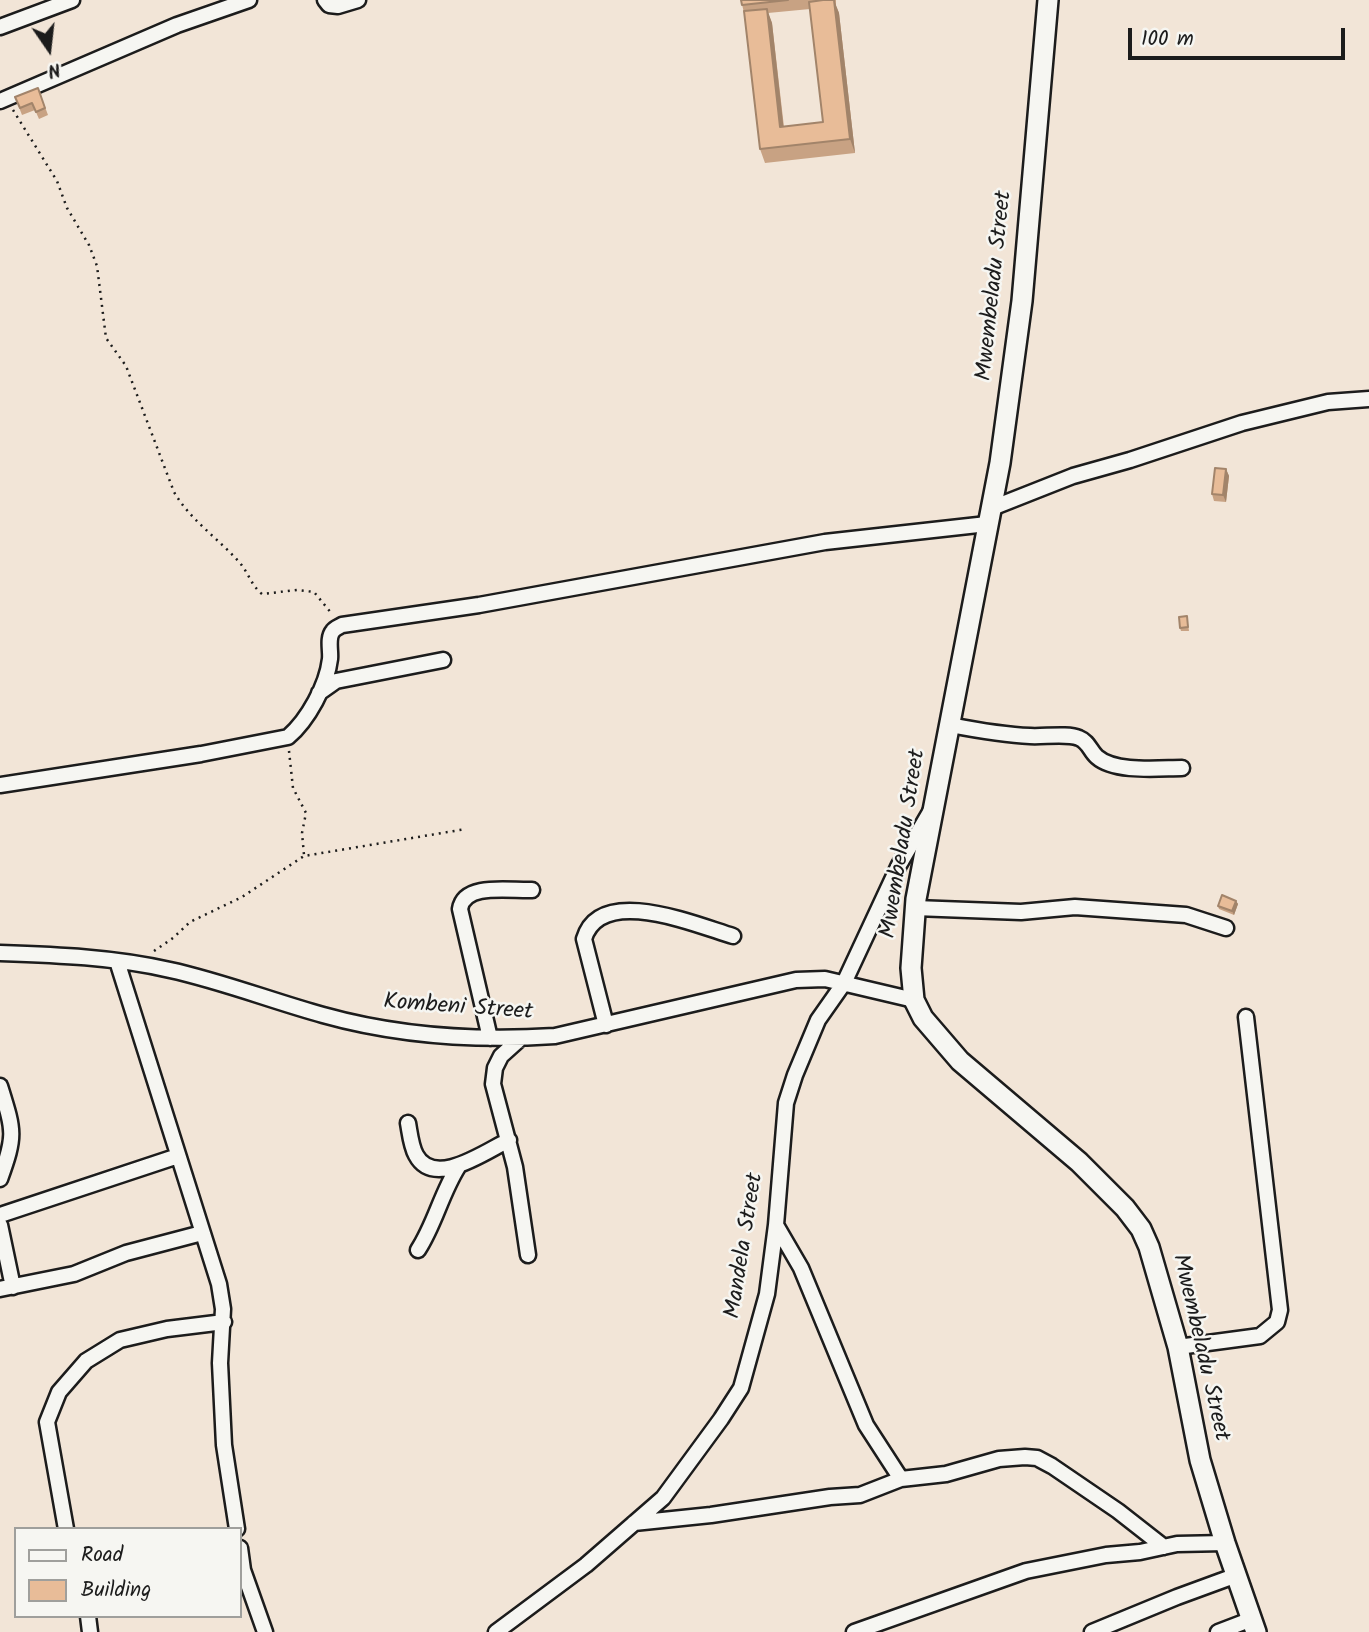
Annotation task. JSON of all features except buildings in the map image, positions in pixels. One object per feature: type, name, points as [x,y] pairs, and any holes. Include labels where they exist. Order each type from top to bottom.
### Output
[{"type":"street","points":[[0,27],[72,0]]},
{"type":"street","points":[[3,99],[177,25],[248,0]]},
{"type":"street","points":[[325,0],[329,5],[338,6],[358,0]]},
{"type":"street","name":"Mwembeladu Street","points":[[1048,0],[1022,301],[989,516],[915,908],[911,968],[914,1000],[923,1018],[960,1061],[1079,1162],[1141,1228],[1178,1347],[1200,1460],[1254,1625]]},
{"type":"street","points":[[0,785],[201,754],[288,737],[297,729],[319,693],[330,661],[332,631],[342,625],[479,605],[825,542],[989,516],[1073,476],[1242,423],[1328,402],[1369,399]]},
{"type":"street","points":[[319,693],[336,681],[443,660]]},
{"type":"street","points":[[950,725],[997,733],[1078,737],[1088,744],[1097,757],[1109,764],[1133,768],[1182,768]]},
{"type":"street","name":"Mandela Street","points":[[495,1632],[586,1565],[663,1498],[741,1388],[767,1294],[776,1226],[786,1103],[818,1020],[844,983],[899,865],[932,808]]},
{"type":"street","points":[[490,1038],[460,909],[462,901],[469,894],[485,890],[532,890]]},
{"type":"street","points":[[915,908],[1021,912],[1075,907],[1186,915],[1226,928]]},
{"type":"street","points":[[606,1025],[584,939],[588,926],[601,915],[638,910],[733,936]]},
{"type":"street","name":"Kombeni Street","points":[[0,953],[58,955],[133,963],[172,970],[324,1016],[365,1025],[420,1034],[490,1038],[555,1036],[796,980],[825,979],[914,1000]]},
{"type":"street","points":[[117,961],[219,1284],[224,1322],[220,1363],[224,1445],[237,1527]]},
{"type":"street","points":[[1178,1347],[1260,1336],[1277,1322],[1280,1310],[1246,1017]]},
{"type":"street","points":[[521,1038],[501,1056],[495,1068],[493,1084],[509,1140],[528,1255]]},
{"type":"street","points":[[0,1086],[12,1129],[12,1144],[0,1179]]},
{"type":"street","points":[[408,1123],[417,1157],[424,1165],[437,1169],[458,1167],[509,1140]]},
{"type":"street","points":[[0,1215],[178,1156]]},
{"type":"street","points":[[418,1250],[430,1231],[446,1187],[458,1167]]},
{"type":"street","points":[[0,1225],[6,1288],[74,1273],[145,1248],[202,1233]]},
{"type":"street","points":[[776,1226],[801,1268],[866,1425],[901,1479]]},
{"type":"street","points":[[66,1527],[47,1422],[59,1392],[86,1362],[120,1340],[167,1329],[224,1322]]},
{"type":"street","points":[[634,1523],[860,1495],[901,1479],[946,1474],[999,1459],[1037,1458],[1118,1511],[1164,1547]]},
{"type":"street","points":[[854,1632],[1027,1571],[1106,1555],[1164,1547],[1225,1543]]},
{"type":"street","points":[[242,1563],[265,1632]]},
{"type":"street","points":[[1092,1632],[1237,1575]]},
{"type":"street","points":[[1217,1632],[1254,1625]]},
{"type":"path","points":[[3,99],[57,181],[66,208],[89,245],[97,266],[106,338],[126,366],[174,492],[184,509],[244,567],[252,586],[262,594],[297,590],[314,592],[342,625]]},
{"type":"path","points":[[288,737],[290,776],[306,813],[302,833],[304,856]]},
{"type":"path","points":[[133,963],[173,938],[190,922],[242,897],[304,856],[466,829]]}]
